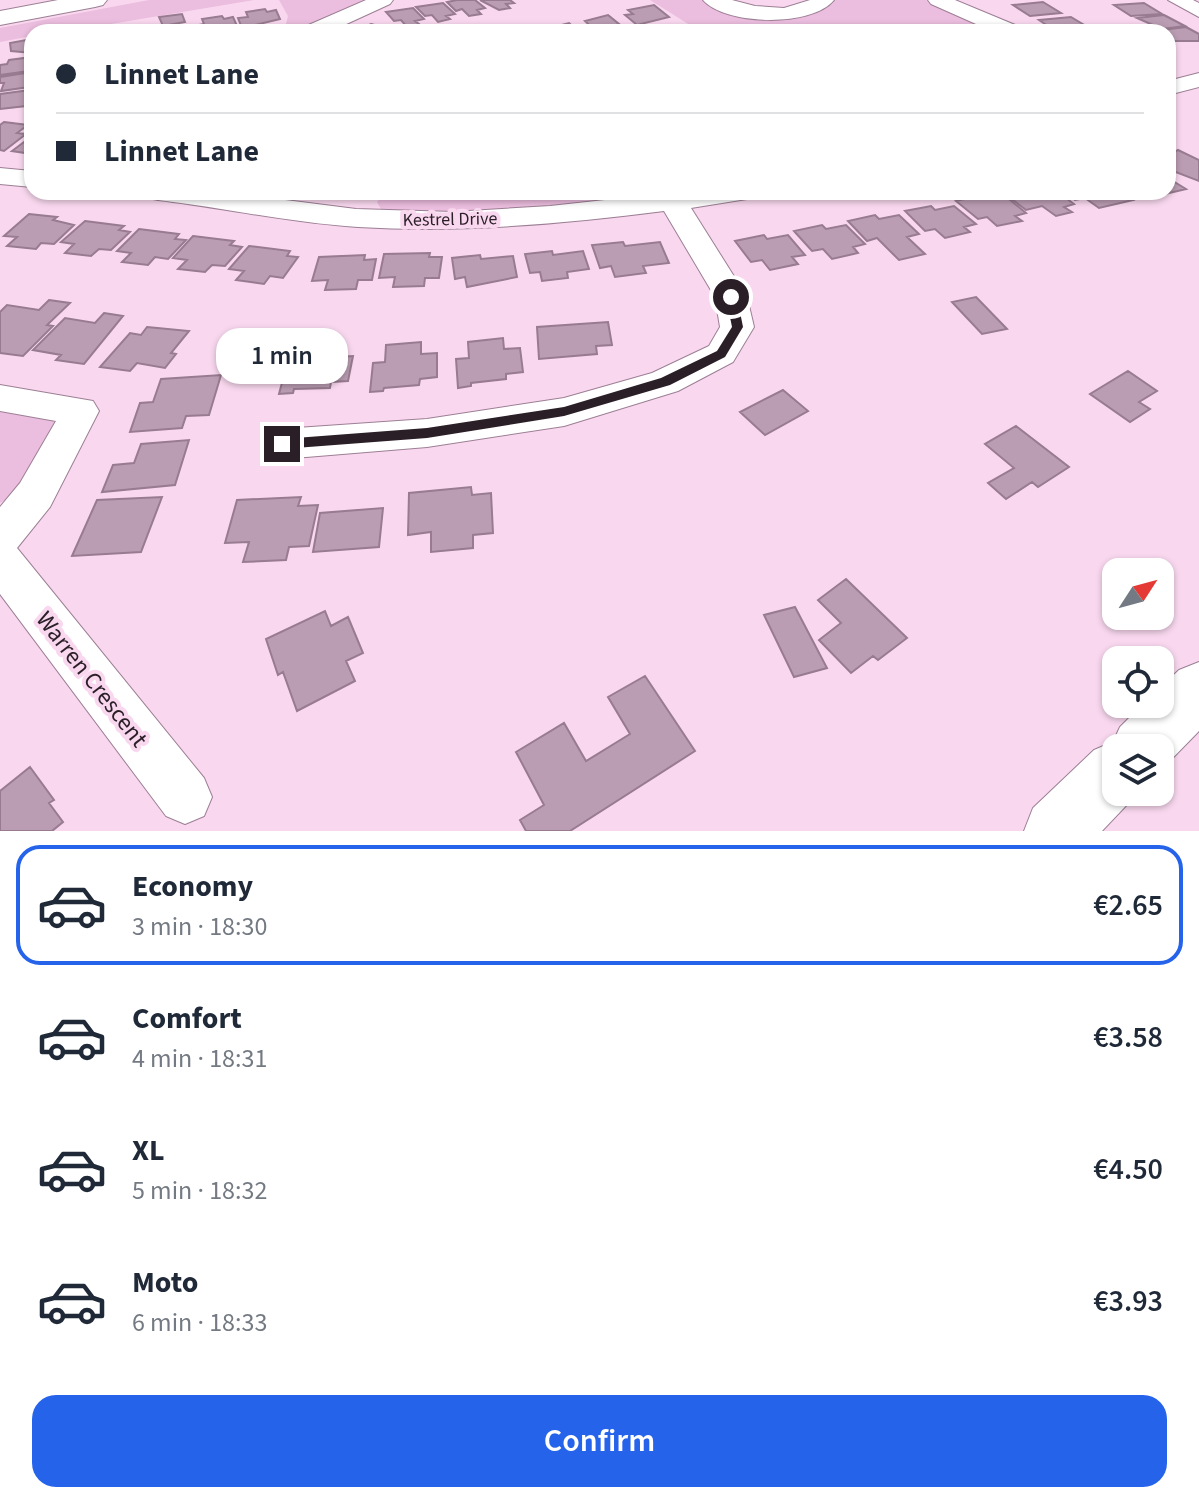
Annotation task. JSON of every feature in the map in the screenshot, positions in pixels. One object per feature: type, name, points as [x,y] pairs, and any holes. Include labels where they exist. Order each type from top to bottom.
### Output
[{"type":"main road","points":[[0,18],[95,0]]},
{"type":"main road","points":[[1155,734],[1199,690]]},
{"type":"main road","points":[[1056,831],[1102,786]]},
{"type":"street","points":[[330,24],[383,0]]},
{"type":"street","points":[[713,0],[737,9],[780,14],[807,9],[824,0]]},
{"type":"street","points":[[938,0],[994,24]]},
{"type":"street","points":[[1178,0],[1199,11]]},
{"type":"street","points":[[1176,86],[1199,80]]},
{"type":"street","name":"Kestrel Drive","points":[[219,200],[356,218],[431,221],[528,217],[687,200]]},
{"type":"street","points":[[356,218],[368,200]]},
{"type":"street","points":[[282,444],[427,433],[564,412],[665,382],[721,354],[737,327],[731,297],[673,202]]},
{"type":"street","points":[[0,398],[80,411],[35,495],[0,538]]},
{"type":"street","name":"Warren Crescent","points":[[0,560],[185,797]]},
{"type":"shaded area","points":[[149,0],[254,0],[111,24],[24,24],[24,38],[0,42],[0,28]]},
{"type":"shaded area","points":[[279,0],[370,0],[321,23],[286,24],[288,16]]},
{"type":"shaded area","points":[[650,0],[702,0],[750,15],[830,0],[926,0],[983,24],[688,24]]},
{"type":"shaded area","points":[[606,200],[412,214],[381,209],[377,202]]},
{"type":"shaded area","points":[[0,410],[58,419],[27,478],[0,503]]},
{"type":"building","points":[[475,0],[485,8],[477,10],[481,14],[469,16],[462,9],[456,11],[447,2]]},
{"type":"building","points":[[480,0],[510,0],[514,3],[506,4],[510,8],[499,10]]},
{"type":"building","points":[[1043,2],[1061,13],[1030,16],[1013,5]]},
{"type":"building","points":[[443,3],[455,14],[438,22],[432,15],[425,16],[416,7]]},
{"type":"building","points":[[1144,3],[1162,14],[1131,16],[1114,5]]},
{"type":"building","points":[[654,5],[669,17],[636,24],[625,15],[633,14],[628,10]]},
{"type":"building","points":[[413,8],[424,19],[415,21],[419,24],[404,24],[401,20],[394,21],[386,12]]},
{"type":"building","points":[[276,10],[280,19],[240,24],[238,18],[248,17],[246,12]]},
{"type":"building","points":[[182,14],[185,22],[162,24],[159,17]]},
{"type":"building","points":[[608,15],[619,24],[588,24],[585,21]]},
{"type":"building","points":[[1164,15],[1185,26],[1151,24],[1137,18]]},
{"type":"building","points":[[233,17],[236,24],[204,24],[202,19]]},
{"type":"building","points":[[1071,17],[1083,24],[1045,24],[1039,20]]},
{"type":"building","points":[[1186,27],[1199,34],[1199,41],[1176,41],[1176,28]]},
{"type":"building","points":[[24,40],[24,52],[11,51],[10,43]]},
{"type":"building","points":[[24,58],[24,72],[0,75],[0,65],[7,64],[9,60]]},
{"type":"building","points":[[24,73],[24,88],[1,91],[4,83],[0,83],[0,77]]},
{"type":"building","points":[[24,91],[24,106],[0,109],[0,94]]},
{"type":"building","points":[[4,122],[24,124],[17,133],[24,136],[4,151],[0,150],[0,125]]},
{"type":"building","points":[[24,142],[24,153],[12,151]]},
{"type":"building","points":[[1176,151],[1199,160],[1199,181],[1176,172]]},
{"type":"building","points":[[1176,183],[1186,189],[1176,191]]},
{"type":"building","points":[[1010,200],[1026,213],[1015,216],[1022,221],[997,226],[987,217],[978,219],[956,201]]},
{"type":"building","points":[[1013,200],[1069,200],[1074,204],[1064,207],[1072,212],[1056,216],[1042,206],[1026,210]]},
{"type":"building","points":[[1088,200],[1133,200],[1099,208]]},
{"type":"building","points":[[931,206],[935,210],[954,206],[976,224],[964,227],[970,232],[945,238],[935,229],[925,231],[905,211]]},
{"type":"building","points":[[29,214],[57,217],[53,220],[74,225],[54,244],[41,243],[36,249],[7,246],[17,237],[4,236]]},
{"type":"building","points":[[875,215],[879,219],[899,215],[919,234],[907,237],[925,254],[899,260],[877,238],[867,241],[848,221]]},
{"type":"building","points":[[85,221],[124,226],[119,230],[130,232],[111,250],[99,249],[91,256],[65,253],[74,244],[61,242]]},
{"type":"building","points":[[822,225],[826,229],[846,225],[865,244],[853,247],[858,253],[832,259],[823,249],[812,251],[794,231]]},
{"type":"building","points":[[139,229],[179,234],[175,239],[186,240],[168,259],[155,257],[148,265],[122,262],[131,253],[117,251]]},
{"type":"building","points":[[764,235],[767,239],[788,235],[805,255],[792,257],[798,264],[770,270],[762,260],[751,262],[735,241]]},
{"type":"building","points":[[193,236],[234,241],[230,245],[242,247],[225,266],[212,265],[205,272],[178,269],[187,260],[173,258]]},
{"type":"building","points":[[623,242],[625,246],[660,242],[669,263],[643,266],[646,273],[615,277],[611,266],[600,268],[592,245]]},
{"type":"building","points":[[249,246],[290,251],[287,256],[298,257],[283,278],[270,276],[264,284],[236,280],[244,271],[229,269]]},
{"type":"building","points":[[552,251],[553,255],[583,251],[589,269],[567,272],[568,278],[542,281],[540,272],[530,273],[525,254]]},
{"type":"building","points":[[430,253],[429,257],[442,257],[439,278],[425,278],[424,286],[393,287],[395,277],[379,278],[384,254]]},
{"type":"building","points":[[365,255],[364,260],[376,259],[372,280],[358,280],[356,289],[325,290],[328,280],[312,281],[319,257]]},
{"type":"building","points":[[480,255],[481,259],[513,256],[517,277],[467,287],[465,277],[455,279],[452,258]]},
{"type":"building","points":[[976,297],[1007,329],[982,334],[952,302]]},
{"type":"building","points":[[49,300],[70,303],[47,325],[53,326],[23,356],[0,353],[0,312],[7,305],[39,310]]},
{"type":"building","points":[[104,313],[123,316],[84,364],[56,360],[61,355],[33,350],[65,318],[95,323]]},
{"type":"building","points":[[608,322],[612,345],[596,346],[597,354],[539,359],[537,327]]},
{"type":"building","points":[[147,327],[189,331],[171,353],[176,354],[165,368],[137,363],[130,371],[100,367],[130,333],[141,335]]},
{"type":"building","points":[[503,338],[504,349],[520,348],[523,372],[506,374],[506,379],[471,383],[471,386],[458,388],[456,359],[469,358],[468,342]]},
{"type":"building","points":[[421,342],[421,354],[437,353],[437,377],[420,379],[419,385],[370,392],[373,363],[385,362],[386,345]]},
{"type":"building","points":[[339,345],[336,357],[353,356],[348,381],[331,382],[330,388],[294,389],[293,393],[279,394],[287,364],[299,363],[303,347]]},
{"type":"building","points":[[1128,371],[1157,391],[1139,402],[1150,409],[1130,422],[1090,394]]},
{"type":"building","points":[[221,375],[209,415],[186,416],[182,428],[130,432],[140,403],[153,402],[161,379]]},
{"type":"building","points":[[783,390],[808,411],[765,435],[740,412]]},
{"type":"building","points":[[1016,426],[1069,467],[1038,487],[1032,482],[1006,499],[988,483],[1014,468],[985,444]]},
{"type":"building","points":[[189,440],[175,485],[102,492],[113,465],[134,463],[141,444]]},
{"type":"building","points":[[471,487],[472,495],[491,493],[493,533],[473,535],[473,548],[431,552],[431,532],[408,535],[409,493]]},
{"type":"building","points":[[162,497],[141,552],[72,556],[97,500]]},
{"type":"building","points":[[301,497],[298,506],[318,505],[309,546],[289,547],[286,560],[243,562],[249,542],[225,543],[237,500]]},
{"type":"building","points":[[383,508],[379,547],[313,552],[320,513]]},
{"type":"building","points":[[846,579],[907,638],[878,660],[873,656],[851,673],[819,640],[841,623],[818,600]]},
{"type":"building","points":[[795,607],[827,668],[794,677],[764,615]]},
{"type":"building","points":[[325,611],[331,626],[348,617],[363,653],[346,661],[355,681],[297,711],[283,672],[278,675],[266,639]]},
{"type":"building","points":[[645,676],[695,751],[570,831],[526,831],[520,820],[544,805],[516,752],[564,723],[586,761],[630,734],[608,697]]},
{"type":"building","points":[[30,767],[54,800],[49,803],[63,822],[52,831],[0,831],[0,791]]},
{"type":"route","points":[[282,444],[427,433],[564,412],[665,382],[721,354],[737,327],[731,297]]}]
